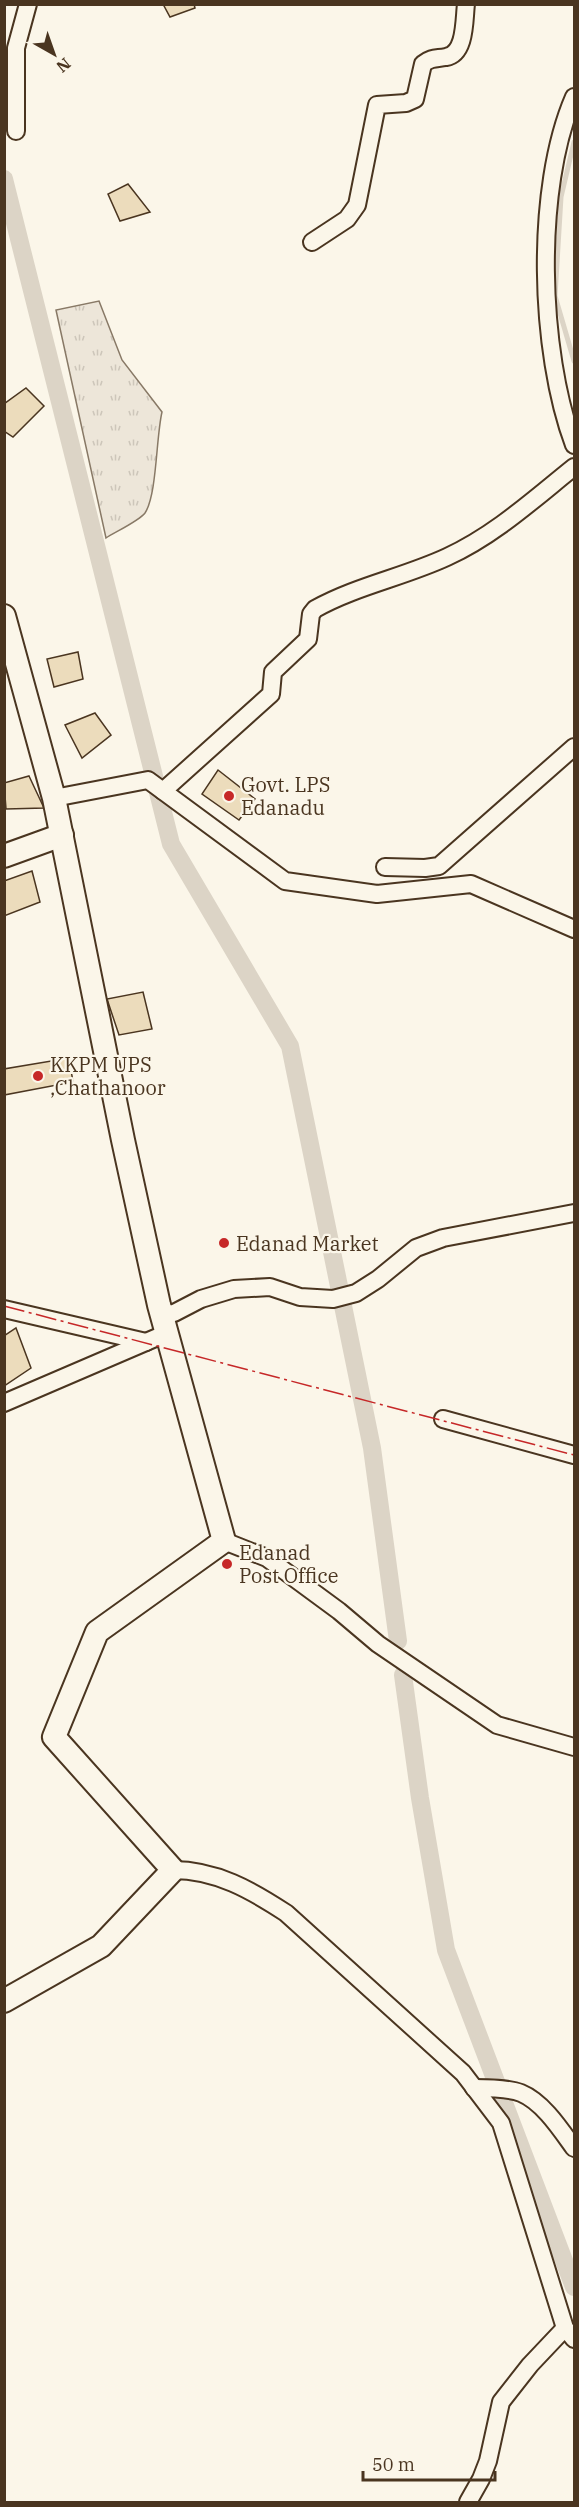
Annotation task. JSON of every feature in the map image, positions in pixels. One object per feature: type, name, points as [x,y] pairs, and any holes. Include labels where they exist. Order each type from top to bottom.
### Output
[{"type":"street","points":[[16,131],[16,48],[28,4]]},
{"type":"street","points":[[312,242],[347,219],[357,205],[377,105],[406,103],[415,99],[423,64],[435,57],[447,57],[458,47],[462,39],[466,4]]},
{"type":"street","points":[[574,97],[557,158],[550,201],[545,269],[553,362],[562,407],[574,445]]},
{"type":"street","points":[[163,791],[271,694],[273,672],[308,639],[309,620],[315,609],[358,590],[446,558],[473,544],[490,534],[574,467]]},
{"type":"street","points":[[4,616],[9,652],[54,798],[123,1140],[164,1324],[224,1540]]},
{"type":"street","points":[[385,867],[439,866],[574,747]]},
{"type":"street","points":[[54,798],[148,780],[285,881],[377,894],[471,884],[574,929]]},
{"type":"street","points":[[4,856],[62,835]]},
{"type":"street","points":[[4,1403],[146,1342],[174,1313],[201,1299],[234,1289],[270,1287],[300,1297],[333,1299],[356,1293],[378,1279],[416,1248],[443,1238],[574,1213]]},
{"type":"street","points":[[4,1309],[146,1342]]},
{"type":"street","points":[[443,1419],[574,1455]]},
{"type":"street","points":[[224,1540],[267,1558],[339,1611],[378,1644],[498,1725],[574,1747]]},
{"type":"street","points":[[173,1870],[54,1737],[97,1632],[224,1540]]},
{"type":"street","points":[[4,2001],[101,1946],[173,1870],[195,1870],[255,1892],[286,1912],[481,2088],[501,2123],[570,2333],[530,2365],[501,2402],[488,2461],[468,2502]]},
{"type":"street","points":[[481,2088],[521,2093],[555,2122],[574,2148]]},
{"type":"green space","points":[[99,301],[122,360],[162,412],[149,505],[142,516],[106,538],[56,310]]},
{"type":"building","points":[[163,4],[194,4],[195,8],[170,17]]},
{"type":"building","points":[[128,184],[150,212],[120,221],[108,194]]},
{"type":"building","points":[[26,388],[44,406],[13,437],[4,431],[4,404]]},
{"type":"building","points":[[78,652],[83,679],[54,687],[47,659]]},
{"type":"building","points":[[95,713],[111,735],[82,758],[65,725]]},
{"type":"building","name":"Govt. LPS Edanadu","points":[[218,770],[255,799],[239,820],[202,794]]},
{"type":"building","points":[[29,776],[44,808],[6,809],[4,783]]},
{"type":"building","points":[[32,871],[40,902],[4,916],[4,881]]},
{"type":"building","points":[[143,992],[152,1029],[119,1035],[107,999]]},
{"type":"building","name":"KKPM UPS ,Chathanoor","points":[[69,1058],[73,1082],[4,1095],[4,1069]]},
{"type":"building","points":[[16,1328],[31,1368],[4,1386],[4,1336]]},
{"type":"waterway","points":[[574,142],[561,197],[555,296],[574,361]]},
{"type":"waterway","points":[[4,179],[171,844],[290,1046],[372,1448],[398,1641]]},
{"type":"waterway","points":[[403,1675],[420,1798],[446,1950],[574,2287]]},
{"type":"power","points":[[4,1306],[574,1455]]},
{"type":"place","name":"Govt. LPS Edanadu","points":[[229,796]]},
{"type":"place","name":"KKPM UPS ,Chathanoor","points":[[38,1076]]},
{"type":"place","name":"Edanad Market","points":[[224,1243]]},
{"type":"place","name":"Edanad Post Office","points":[[227,1564]]}]
